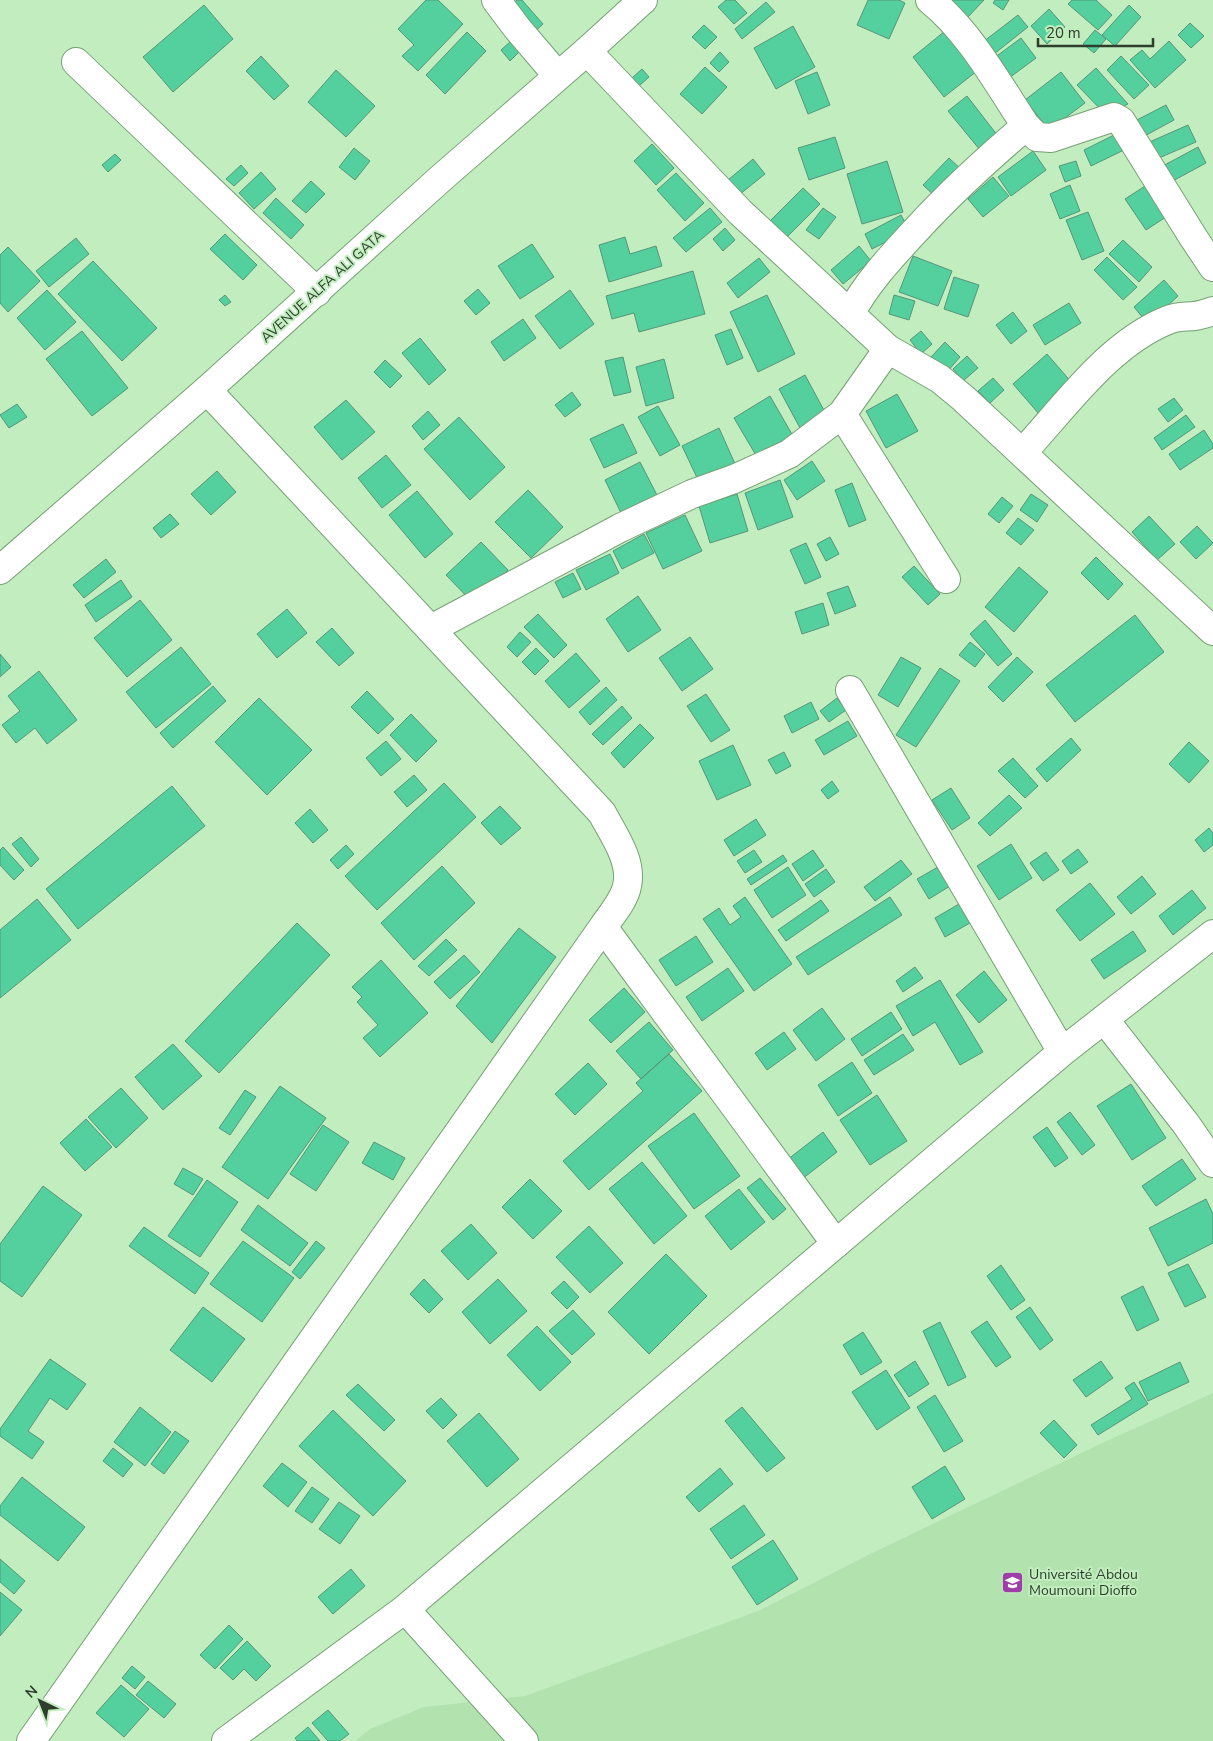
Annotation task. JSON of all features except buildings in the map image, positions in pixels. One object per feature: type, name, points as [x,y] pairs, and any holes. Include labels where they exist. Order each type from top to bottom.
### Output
[{"type":"street","points":[[496,0],[557,75]]},
{"type":"street","name":"AVENUE ALFA ALI GATA","points":[[0,570],[207,390],[438,180],[643,0]]},
{"type":"street","points":[[930,0],[938,6],[968,40],[1026,126],[1037,137],[1051,138],[1109,119],[1118,118],[1213,267]]},
{"type":"street","points":[[587,51],[740,212],[888,349],[940,379],[1213,632]]},
{"type":"street","points":[[76,62],[317,292]]},
{"type":"street","points":[[850,314],[863,291],[887,260],[947,197],[1026,126]]},
{"type":"street","points":[[1022,453],[1085,382],[1140,334],[1174,318],[1194,316],[1213,311]]},
{"type":"street","points":[[431,629],[620,528],[692,494],[734,479],[790,454],[842,414],[888,349]]},
{"type":"street","points":[[31,1741],[603,927],[624,895],[628,885],[626,861],[602,812],[207,390]]},
{"type":"street","points":[[842,414],[946,579]]},
{"type":"street","points":[[850,690],[1062,1052]]},
{"type":"street","points":[[603,927],[836,1244]]},
{"type":"street","points":[[226,1741],[406,1609],[1062,1052],[1213,934]]},
{"type":"street","points":[[1104,1019],[1186,1124],[1213,1163]]},
{"type":"street","points":[[406,1609],[524,1741]]},
{"type":"shaded area","name":"Université Abdou Moumouni Dioffo","points":[[1213,1393],[1213,1741],[355,1741],[370,1729],[424,1707],[525,1696],[758,1611],[870,1554],[1100,1444]]},
{"type":"place","name":"Université Abdou Moumouni Dioffo","points":[[1013,1582]]}]
